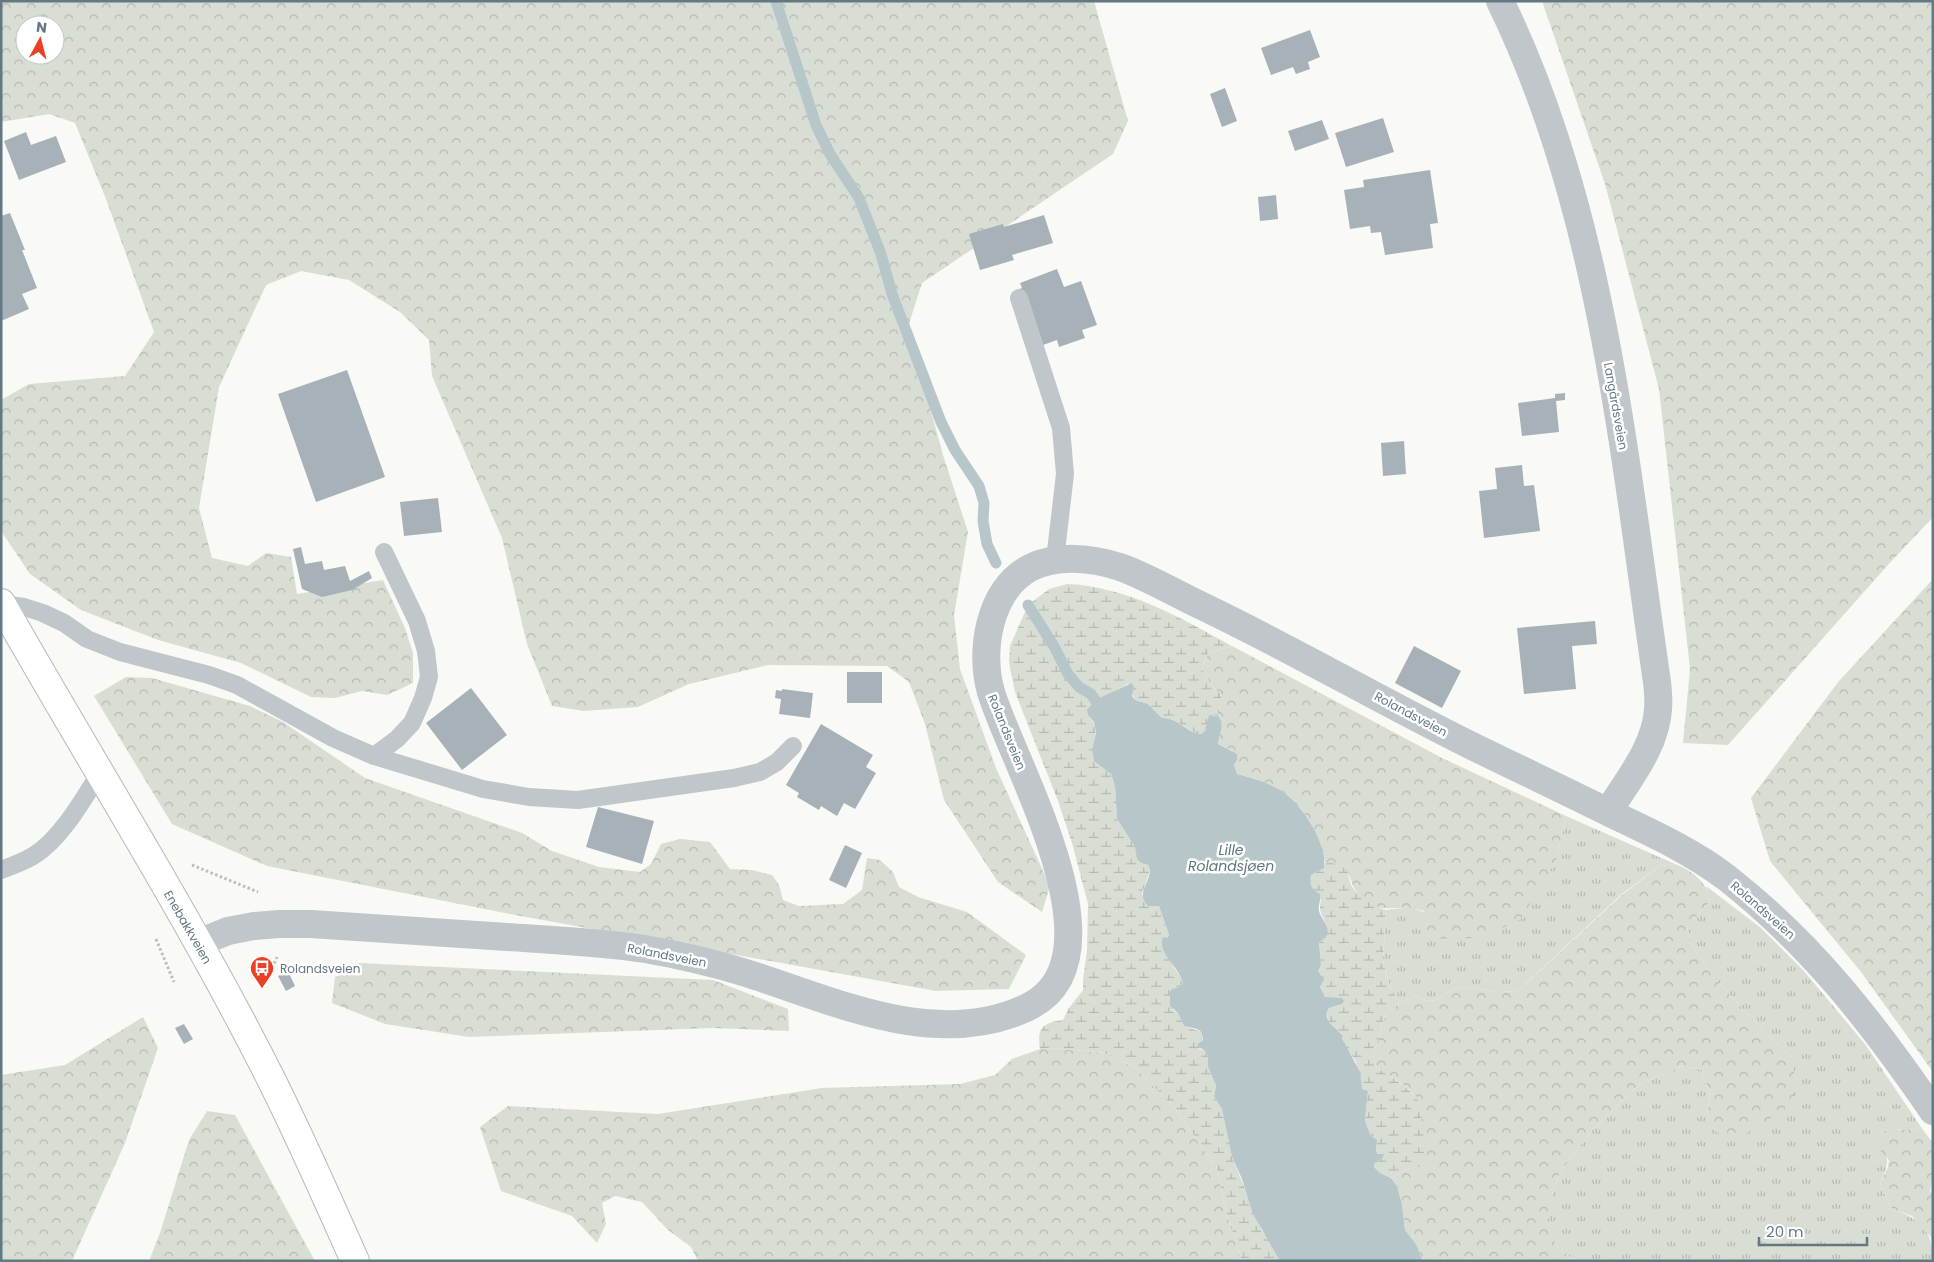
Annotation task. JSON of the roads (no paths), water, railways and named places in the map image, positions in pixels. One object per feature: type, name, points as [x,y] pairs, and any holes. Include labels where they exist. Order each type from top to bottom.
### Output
[{"type":"main road","name":"Enebakkveien","points":[[2,604],[198,943],[271,1079],[306,1151],[355,1261]]},
{"type":"street","name":"Langårdsveien","points":[[1500,1],[1550,122],[1562,157],[1582,235],[1600,319],[1621,437],[1657,682],[1658,709],[1652,738],[1608,812]]},
{"type":"street","name":"Rolandsveien","points":[[198,943],[228,931],[279,924],[311,924],[596,943],[644,949],[692,959],[743,972],[873,1014],[902,1020],[934,1023],[988,1021],[1030,1007],[1044,998],[1055,985],[1064,967],[1069,927],[1067,904],[1053,850],[989,687],[986,656],[988,634],[1002,595],[1016,577],[1033,567],[1056,560],[1080,559],[1126,569],[1238,623],[1467,744],[1667,840],[1720,873],[1765,909],[1798,940],[1832,977],[1868,1019],[1933,1111]]},
{"type":"lane","points":[[1019,298],[1061,428],[1065,474],[1056,560]]},
{"type":"lane","points":[[374,756],[396,739],[412,723],[423,698],[428,677],[426,652],[417,621],[384,552]]},
{"type":"lane","points":[[2,604],[24,607],[43,613],[64,623],[87,639],[120,652],[209,675],[237,685],[333,738],[374,756],[483,789],[529,797],[578,800],[734,778],[760,772],[777,762],[793,746]]},
{"type":"lane","points":[[1,870],[34,855],[47,846],[76,810],[99,774]]},
{"type":"water","name":"Lille Rolandsjøen","points":[[1132,683],[1134,687],[1132,696],[1135,700],[1148,704],[1162,718],[1173,720],[1195,733],[1201,734],[1205,731],[1209,715],[1218,716],[1222,726],[1218,744],[1237,754],[1237,760],[1234,765],[1237,774],[1263,782],[1284,792],[1308,818],[1315,831],[1322,850],[1324,868],[1311,875],[1311,884],[1312,888],[1320,894],[1319,911],[1328,931],[1325,938],[1319,943],[1321,964],[1318,972],[1324,979],[1320,987],[1325,997],[1342,998],[1344,1001],[1342,1004],[1329,1008],[1327,1017],[1330,1024],[1343,1036],[1342,1038],[1360,1072],[1362,1089],[1368,1091],[1365,1120],[1370,1135],[1377,1140],[1376,1151],[1378,1154],[1384,1154],[1383,1158],[1374,1164],[1374,1167],[1380,1173],[1391,1178],[1397,1186],[1402,1204],[1405,1230],[1416,1244],[1423,1261],[1280,1261],[1253,1214],[1242,1179],[1232,1157],[1222,1109],[1214,1097],[1216,1086],[1208,1067],[1208,1055],[1198,1047],[1198,1044],[1203,1040],[1203,1036],[1197,1029],[1184,1026],[1178,1013],[1170,1006],[1170,992],[1172,989],[1183,984],[1178,972],[1163,949],[1163,937],[1167,938],[1169,935],[1159,906],[1148,906],[1143,897],[1150,870],[1148,865],[1141,863],[1137,859],[1135,847],[1117,819],[1115,786],[1111,774],[1094,761],[1092,749],[1096,733],[1094,722],[1088,715],[1087,710],[1095,700]]},
{"type":"waterway","points":[[776,1],[816,125],[830,154],[859,198],[881,254],[892,294],[941,422],[955,450],[979,486],[984,503],[983,521],[987,544],[996,563]]},
{"type":"waterway","points":[[1028,605],[1055,648],[1068,674],[1079,687],[1091,694],[1095,700]]},
{"type":"place","name":"Rolandsveien","points":[[262,989]]}]
